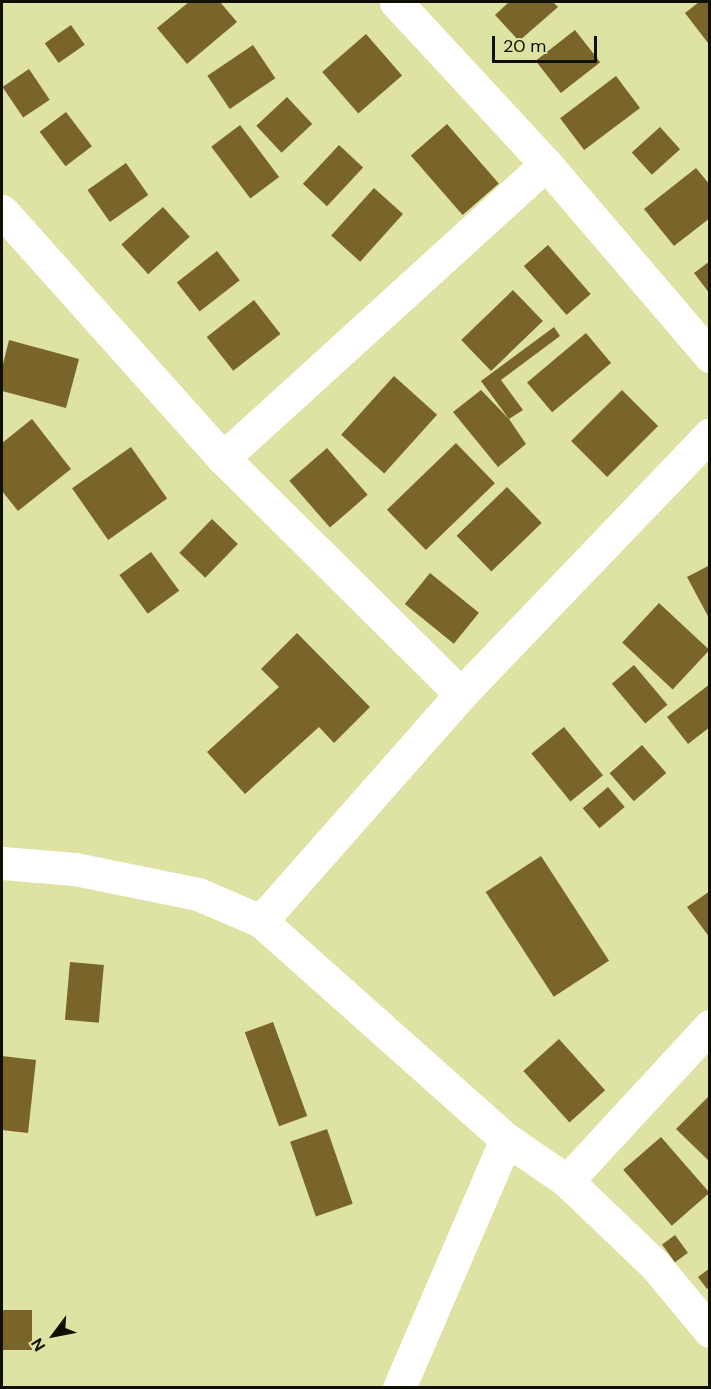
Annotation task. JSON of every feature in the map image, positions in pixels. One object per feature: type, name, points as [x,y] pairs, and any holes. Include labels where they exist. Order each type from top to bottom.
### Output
[{"type":"street","points":[[396,2],[546,164],[710,356]]},
{"type":"street","points":[[224,458],[546,164]]},
{"type":"street","points":[[2,212],[224,458],[461,694]]},
{"type":"street","points":[[261,921],[461,694],[710,434]]},
{"type":"street","points":[[2,863],[75,869],[198,894],[261,921],[506,1139],[567,1181],[656,1265],[710,1331]]},
{"type":"street","points":[[567,1181],[710,1026]]},
{"type":"street","points":[[399,1388],[506,1139]]},
{"type":"building","points":[[189,2],[220,2],[237,22],[187,64],[157,28]]},
{"type":"building","points":[[509,2],[553,2],[558,7],[519,41],[495,15]]},
{"type":"building","points":[[699,2],[710,2],[708,43],[685,13]]},
{"type":"building","points":[[71,25],[85,45],[59,63],[45,43]]},
{"type":"building","points":[[575,30],[600,62],[561,93],[536,61]]},
{"type":"building","points":[[366,34],[402,76],[358,114],[322,72]]},
{"type":"building","points":[[253,45],[275,78],[230,109],[207,76]]},
{"type":"building","points":[[29,69],[50,100],[23,118],[2,87]]},
{"type":"building","points":[[616,76],[640,108],[584,150],[560,118]]},
{"type":"building","points":[[287,97],[312,124],[282,153],[256,126]]},
{"type":"building","points":[[66,112],[92,146],[66,166],[40,132]]},
{"type":"building","points":[[447,124],[499,184],[463,215],[411,155]]},
{"type":"building","points":[[240,125],[279,177],[250,199],[211,147]]},
{"type":"building","points":[[660,127],[680,149],[652,175],[632,152]]},
{"type":"building","points":[[339,145],[363,168],[327,206],[303,184]]},
{"type":"building","points":[[126,163],[148,195],[110,222],[87,190]]},
{"type":"building","points":[[696,168],[710,185],[710,218],[674,246],[644,209]]},
{"type":"building","points":[[374,188],[403,214],[360,262],[331,236]]},
{"type":"building","points":[[163,207],[190,237],[148,274],[121,244]]},
{"type":"building","points":[[548,245],[591,294],[566,315],[524,266]]},
{"type":"building","points":[[217,251],[240,280],[200,312],[177,282]]},
{"type":"building","points":[[710,261],[710,294],[694,273]]},
{"type":"building","points":[[513,290],[543,321],[491,371],[461,340]]},
{"type":"building","points":[[254,300],[280,334],[233,371],[207,337]]},
{"type":"building","points":[[554,327],[560,336],[501,380],[523,410],[509,419],[481,381]]},
{"type":"building","points":[[586,333],[611,363],[552,412],[527,382]]},
{"type":"building","points":[[9,340],[79,359],[66,408],[2,391],[2,368]]},
{"type":"building","points":[[394,376],[437,415],[384,474],[341,435]]},
{"type":"building","points":[[481,390],[509,419],[526,444],[498,467],[453,412]]},
{"type":"building","points":[[622,390],[658,426],[607,477],[571,441]]},
{"type":"building","points":[[32,419],[71,469],[18,511],[2,491],[2,443]]},
{"type":"building","points":[[456,443],[495,483],[426,550],[387,510]]},
{"type":"building","points":[[131,447],[167,499],[108,540],[72,488]]},
{"type":"building","points":[[327,448],[368,495],[330,528],[289,481]]},
{"type":"building","points":[[507,487],[542,523],[491,572],[457,536]]},
{"type":"building","points":[[212,519],[238,544],[205,578],[179,553]]},
{"type":"building","points":[[151,552],[179,591],[148,614],[119,575]]},
{"type":"building","points":[[710,565],[710,620],[687,577]]},
{"type":"building","points":[[430,573],[479,613],[454,644],[405,604]]},
{"type":"building","points":[[659,603],[709,650],[673,690],[622,642]]},
{"type":"building","points":[[297,633],[370,707],[334,743],[319,727],[245,794],[207,752],[279,687],[261,669]]},
{"type":"building","points":[[634,665],[667,705],[645,723],[612,684]]},
{"type":"building","points":[[710,684],[710,727],[688,744],[667,717]]},
{"type":"building","points":[[564,727],[603,775],[570,802],[531,753]]},
{"type":"building","points":[[642,745],[666,773],[634,801],[610,773]]},
{"type":"building","points":[[608,787],[625,807],[599,828],[583,808]]},
{"type":"building","points":[[541,856],[609,961],[554,997],[486,892]]},
{"type":"building","points":[[710,891],[710,938],[687,907]]},
{"type":"building","points":[[70,962],[104,965],[99,1023],[65,1020]]},
{"type":"building","points":[[273,1022],[307,1116],[279,1126],[245,1032]]},
{"type":"building","points":[[559,1039],[605,1090],[569,1122],[523,1071]]},
{"type":"building","points":[[2,1056],[36,1060],[28,1133],[2,1130]]},
{"type":"building","points":[[710,1095],[710,1162],[676,1129]]},
{"type":"building","points":[[327,1129],[353,1204],[316,1216],[290,1142]]},
{"type":"building","points":[[661,1137],[710,1193],[672,1226],[623,1170]]},
{"type":"building","points":[[675,1235],[688,1253],[675,1262],[662,1244]]},
{"type":"building","points":[[710,1268],[710,1286],[707,1289],[698,1277]]},
{"type":"building","points":[[2,1310],[32,1310],[32,1350],[2,1350]]}]
